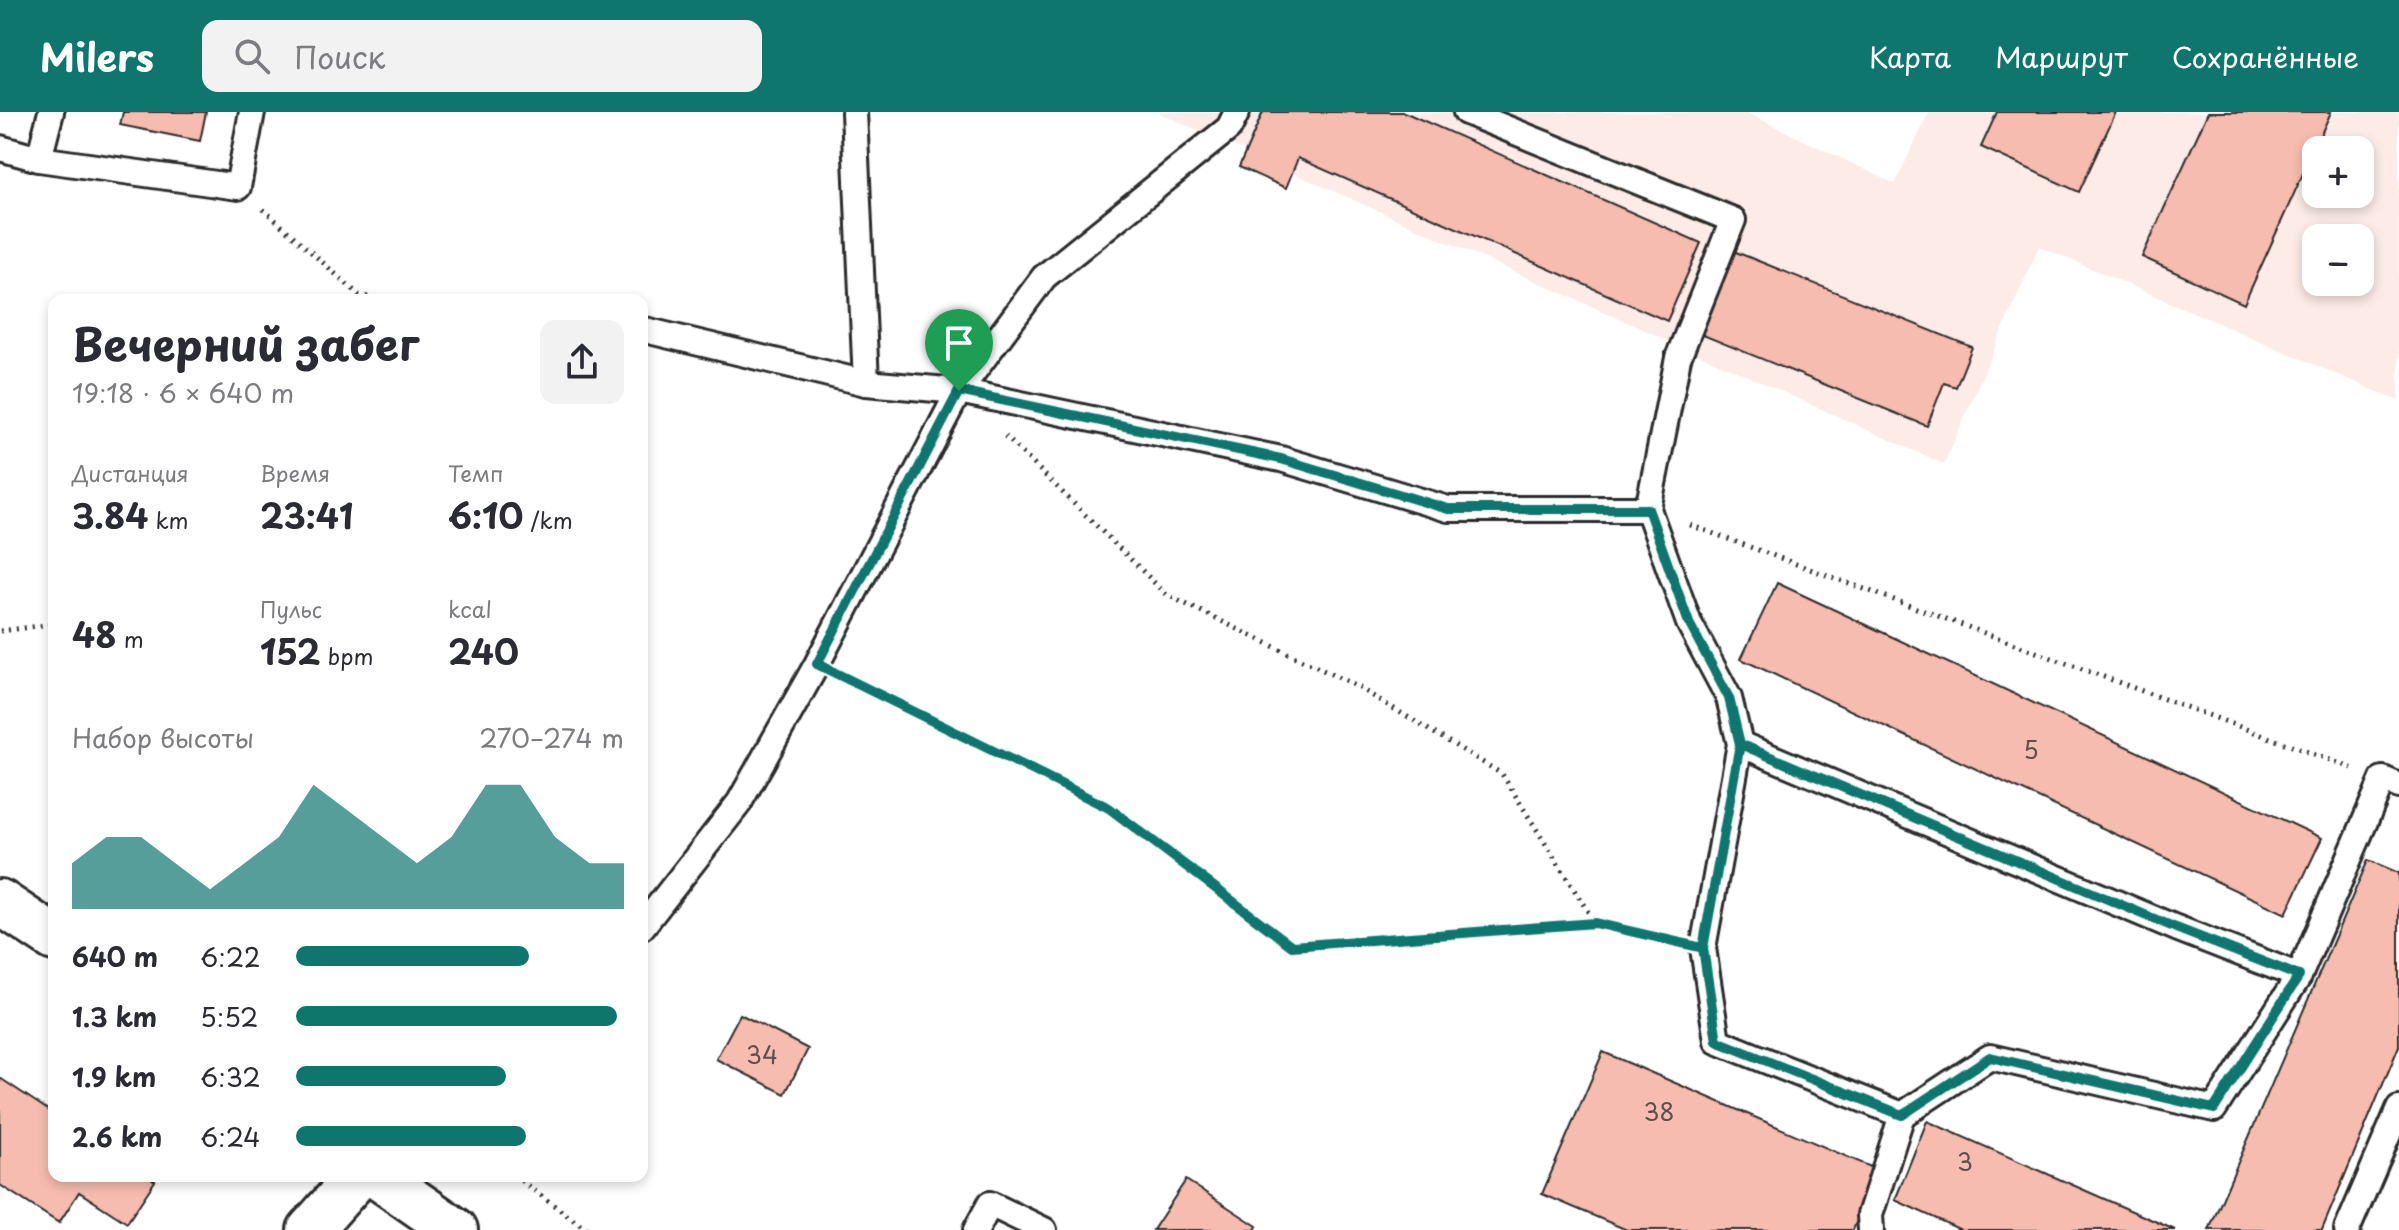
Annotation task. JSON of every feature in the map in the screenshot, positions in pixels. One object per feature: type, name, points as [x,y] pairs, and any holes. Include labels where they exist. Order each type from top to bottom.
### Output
[{"type":"main road","points":[[0,902],[48,934]]},
{"type":"main road","points":[[310,1230],[353,1182]]},
{"type":"main road","points":[[398,1182],[420,1188],[455,1230]]},
{"type":"lane","points":[[39,159],[51,112]]},
{"type":"lane","points":[[0,148],[39,159],[238,187],[252,112]]},
{"type":"lane","points":[[854,112],[866,383]]},
{"type":"lane","points":[[648,919],[739,803],[817,664],[959,391],[1044,277],[1229,128],[1237,112]]},
{"type":"lane","points":[[1466,112],[1733,220],[1678,358],[1648,509],[1689,623],[1729,698],[1740,744],[1703,948],[1717,1041],[1902,1115]]},
{"type":"lane","points":[[648,331],[866,383],[959,391],[1281,459],[1448,509],[1648,509]]},
{"type":"lane","points":[[1740,744],[2176,928],[2299,976]]},
{"type":"lane","points":[[1871,1230],[1870,1215],[1902,1115],[1990,1057],[2214,1109],[2299,976],[2391,783]]},
{"type":"lane","points":[[2347,1230],[2399,1109]]},
{"type":"lane","points":[[976,1230],[990,1204],[1044,1230]]},
{"type":"path","points":[[238,187],[355,294]]},
{"type":"path","points":[[959,391],[1167,595],[1358,687],[1502,774],[1595,923]]},
{"type":"path","points":[[1648,509],[2391,783]]},
{"type":"path","points":[[0,631],[48,625]]},
{"type":"path","points":[[817,664],[1109,808],[1292,946],[1595,923],[1703,948]]},
{"type":"path","points":[[523,1182],[587,1230]]},
{"type":"shaded area","points":[[1157,112],[1745,112],[1895,184],[1929,112],[2399,112],[2399,401],[2039,246],[1944,464]]},
{"type":"building","points":[[123,112],[206,112],[200,141],[120,125]]},
{"type":"building","points":[[1263,112],[1404,112],[1701,243],[1667,321],[1298,158],[1286,188],[1239,167]]},
{"type":"building","points":[[1997,112],[2116,112],[2079,192],[1981,147]]},
{"type":"building","points":[[2208,112],[2331,112],[2320,136],[2302,136],[2302,176],[2244,304],[2142,257]]},
{"type":"building","points":[[1731,250],[1972,347],[1956,387],[1944,383],[1927,426],[1698,333]]},
{"type":"building","points":[[1777,583],[2322,838],[2286,914],[1741,659]]},
{"type":"building","points":[[2368,860],[2399,873],[2399,1046],[2322,1230],[2209,1230]]},
{"type":"building","points":[[740,1014],[808,1049],[785,1094],[716,1059]]},
{"type":"building","points":[[1603,1052],[1878,1170],[1853,1230],[1627,1230],[1542,1194]]},
{"type":"building","points":[[0,1078],[48,1110],[48,1182],[154,1182],[127,1223],[79,1192],[59,1223],[0,1185]]},
{"type":"building","points":[[1927,1121],[2175,1230],[1961,1230],[1895,1200]]},
{"type":"building","points":[[1186,1180],[1257,1226],[1255,1230],[1153,1230]]},
{"type":"route","points":[[959,391],[817,664],[1109,808],[1292,946],[1595,923],[1703,948],[1740,744],[2176,928],[2299,976],[2214,1109],[1990,1057],[1902,1115],[1717,1041],[1703,948],[1722,846],[1740,744],[1729,698],[1689,623],[1648,509],[1448,509],[1281,459],[959,391]]}]
